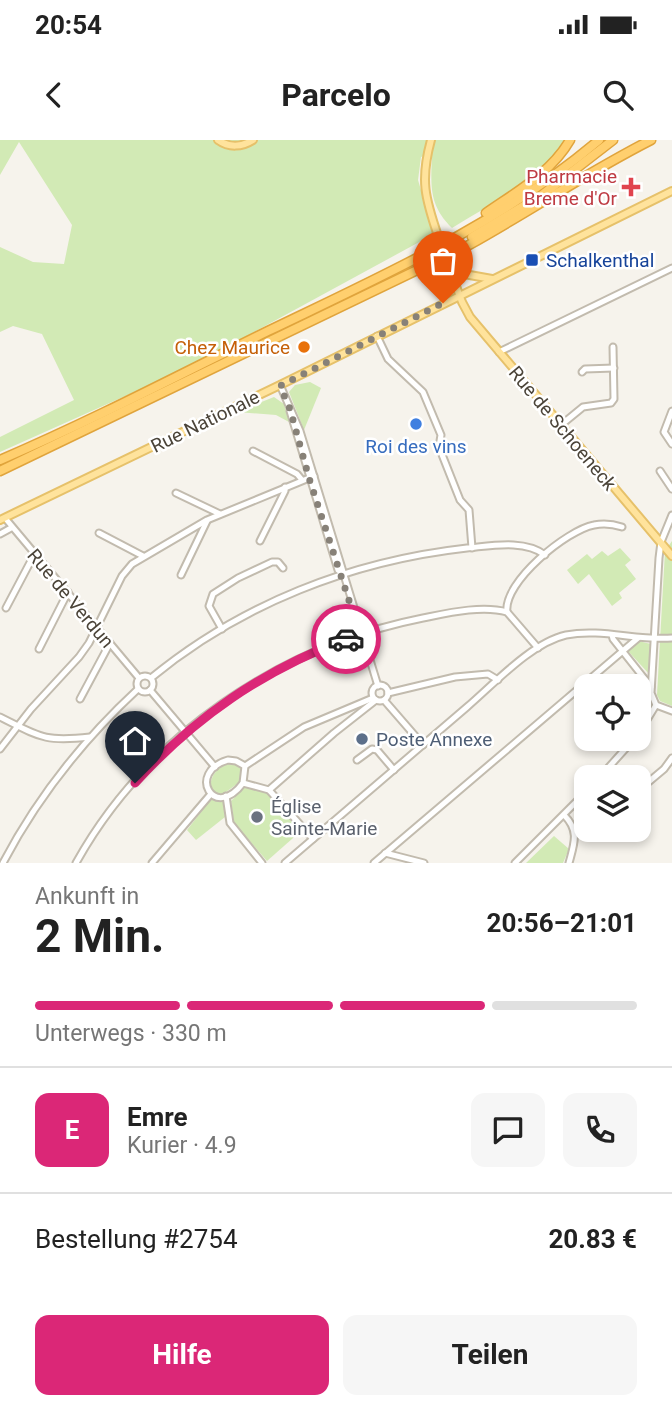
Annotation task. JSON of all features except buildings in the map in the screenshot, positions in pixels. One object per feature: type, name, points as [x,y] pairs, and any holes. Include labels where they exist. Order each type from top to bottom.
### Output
[{"type":"highway","points":[[453,238],[544,171],[557,160],[570,140]]},
{"type":"highway","points":[[0,460],[370,282],[453,238],[538,187],[599,140]]},
{"type":"highway","points":[[418,268],[542,195],[613,140]]},
{"type":"highway","points":[[0,471],[468,245],[527,213],[602,165],[651,140]]},
{"type":"main road","points":[[218,140],[228,146],[245,145],[254,140]]},
{"type":"main road","points":[[431,140],[424,177],[438,236]]},
{"type":"main road","name":"Rue Nationale","points":[[2,519],[280,386],[672,191]]},
{"type":"main road","name":"Rue de Schoeneck","points":[[492,279],[464,274],[448,265],[470,317],[672,556]]},
{"type":"street","points":[[499,352],[672,268]]},
{"type":"street","points":[[377,336],[388,359],[423,392],[441,435],[439,447],[460,500],[469,510],[472,548]]},
{"type":"street","points":[[561,425],[583,407],[612,402],[615,397],[613,347]]},
{"type":"street","points":[[582,372],[585,369],[614,368]]},
{"type":"street","points":[[280,386],[294,416],[307,464],[308,478],[343,566],[342,573],[377,686]]},
{"type":"street","points":[[672,411],[664,432],[672,444]]},
{"type":"street","points":[[253,452],[308,478]]},
{"type":"street","points":[[660,471],[672,489]]},
{"type":"street","points":[[0,749],[79,657],[126,569],[143,556],[207,520],[308,478]]},
{"type":"street","points":[[260,541],[285,487]]},
{"type":"street","points":[[176,493],[220,514]]},
{"type":"street","points":[[672,517],[661,542],[652,687],[652,699],[656,705],[672,711]]},
{"type":"street","name":"Rue de Verdun","points":[[2,519],[68,592],[139,678]]},
{"type":"street","points":[[181,575],[207,520]]},
{"type":"street","points":[[538,648],[509,614],[507,606],[516,585],[545,555],[584,527],[605,524],[622,527]]},
{"type":"street","points":[[0,534],[11,528]]},
{"type":"street","points":[[99,533],[143,556]]},
{"type":"street","points":[[150,678],[190,648],[272,601],[342,573],[415,555],[472,548],[523,546],[545,555]]},
{"type":"street","points":[[6,608],[34,555]]},
{"type":"street","points":[[222,629],[209,606],[213,594],[238,578],[272,562],[278,562],[283,568]]},
{"type":"street","points":[[39,649],[68,592]]},
{"type":"street","points":[[76,863],[119,801],[186,732],[222,704],[265,677],[307,654],[360,634],[432,616],[485,610],[509,614]]},
{"type":"street","points":[[285,863],[538,648],[566,635],[594,633],[638,638],[672,638]]},
{"type":"street","points":[[612,635],[652,687]]},
{"type":"street","points":[[374,863],[638,638]]},
{"type":"street","points":[[80,699],[110,643]]},
{"type":"street","points":[[384,700],[388,693],[456,677],[488,674],[498,680]]},
{"type":"street","points":[[139,678],[150,678],[153,683],[150,690],[144,692],[138,688],[139,678]]},
{"type":"street","points":[[377,686],[384,687],[388,693]]},
{"type":"street","points":[[375,699],[372,691],[377,686]]},
{"type":"street","points":[[4,861],[37,804],[90,737],[138,688]]},
{"type":"street","points":[[150,690],[215,767]]},
{"type":"street","points":[[269,790],[375,699]]},
{"type":"street","points":[[245,766],[232,760],[223,761],[215,767],[206,784],[210,795],[216,798],[235,792],[243,783],[245,766],[304,727],[375,699],[384,700],[422,745]]},
{"type":"street","points":[[651,713],[656,705]]},
{"type":"street","points":[[0,717],[31,734],[50,739],[90,737]]},
{"type":"street","points":[[357,760],[372,749],[377,750],[394,770]]},
{"type":"street","points":[[611,765],[623,751]]},
{"type":"street","points":[[651,780],[672,758]]},
{"type":"street","points":[[243,783],[269,790],[313,839]]},
{"type":"street","points":[[152,863],[210,795]]},
{"type":"street","points":[[226,796],[230,822],[262,863]]},
{"type":"street","points":[[515,863],[574,805]]},
{"type":"street","points":[[564,815],[574,828],[575,838],[569,863]]},
{"type":"street","points":[[385,853],[424,863]]},
{"type":"street","points":[[292,857],[297,863]]},
{"type":"green space","points":[[0,140],[566,140],[544,167],[530,179],[452,228],[435,202],[432,153],[421,157],[418,180],[434,234],[188,368],[0,452],[0,437],[74,400],[42,334],[13,326],[0,332],[0,247],[33,262],[64,264],[72,225],[19,142],[0,175]]},
{"type":"green space","points":[[310,382],[321,388],[304,430],[289,392],[295,385]]},
{"type":"green space","points":[[274,397],[284,404],[289,422],[276,415],[237,412]]},
{"type":"green space","points":[[672,541],[672,706],[660,701],[657,695],[665,551]]},
{"type":"green space","points":[[620,548],[631,560],[625,565],[636,579],[619,593],[622,598],[612,606],[589,574],[578,584],[567,570],[587,554],[592,559],[602,551],[608,556]]},
{"type":"green space","points":[[638,641],[651,644],[650,674],[649,674],[628,651]]},
{"type":"green space","points":[[231,763],[241,768],[240,782],[223,794],[213,793],[210,788],[213,775],[218,769]]},
{"type":"green space","points":[[245,787],[268,793],[301,831],[267,861],[234,823],[231,801]]},
{"type":"green space","points":[[211,799],[223,802],[225,817],[196,840],[187,830]]},
{"type":"green space","points":[[554,836],[569,849],[563,863],[526,863]]},
{"type":"way so far","points":[[346,639],[360,634],[309,478],[290,409],[280,386],[443,303]]},
{"type":"place","name":"Pharmacie Breme d'Or","points":[[631,187]]},
{"type":"place","name":"Schalkenthal","points":[[532,260]]},
{"type":"place","name":"Chez Maurice","points":[[304,347]]},
{"type":"place","name":"Roi des vins","points":[[416,424]]},
{"type":"place","name":"Poste Annexe","points":[[362,739]]},
{"type":"place","name":"Église Sainte-Marie","points":[[257,817]]},
{"type":"route","points":[[135,783],[204,716],[284,666],[346,639]]}]
